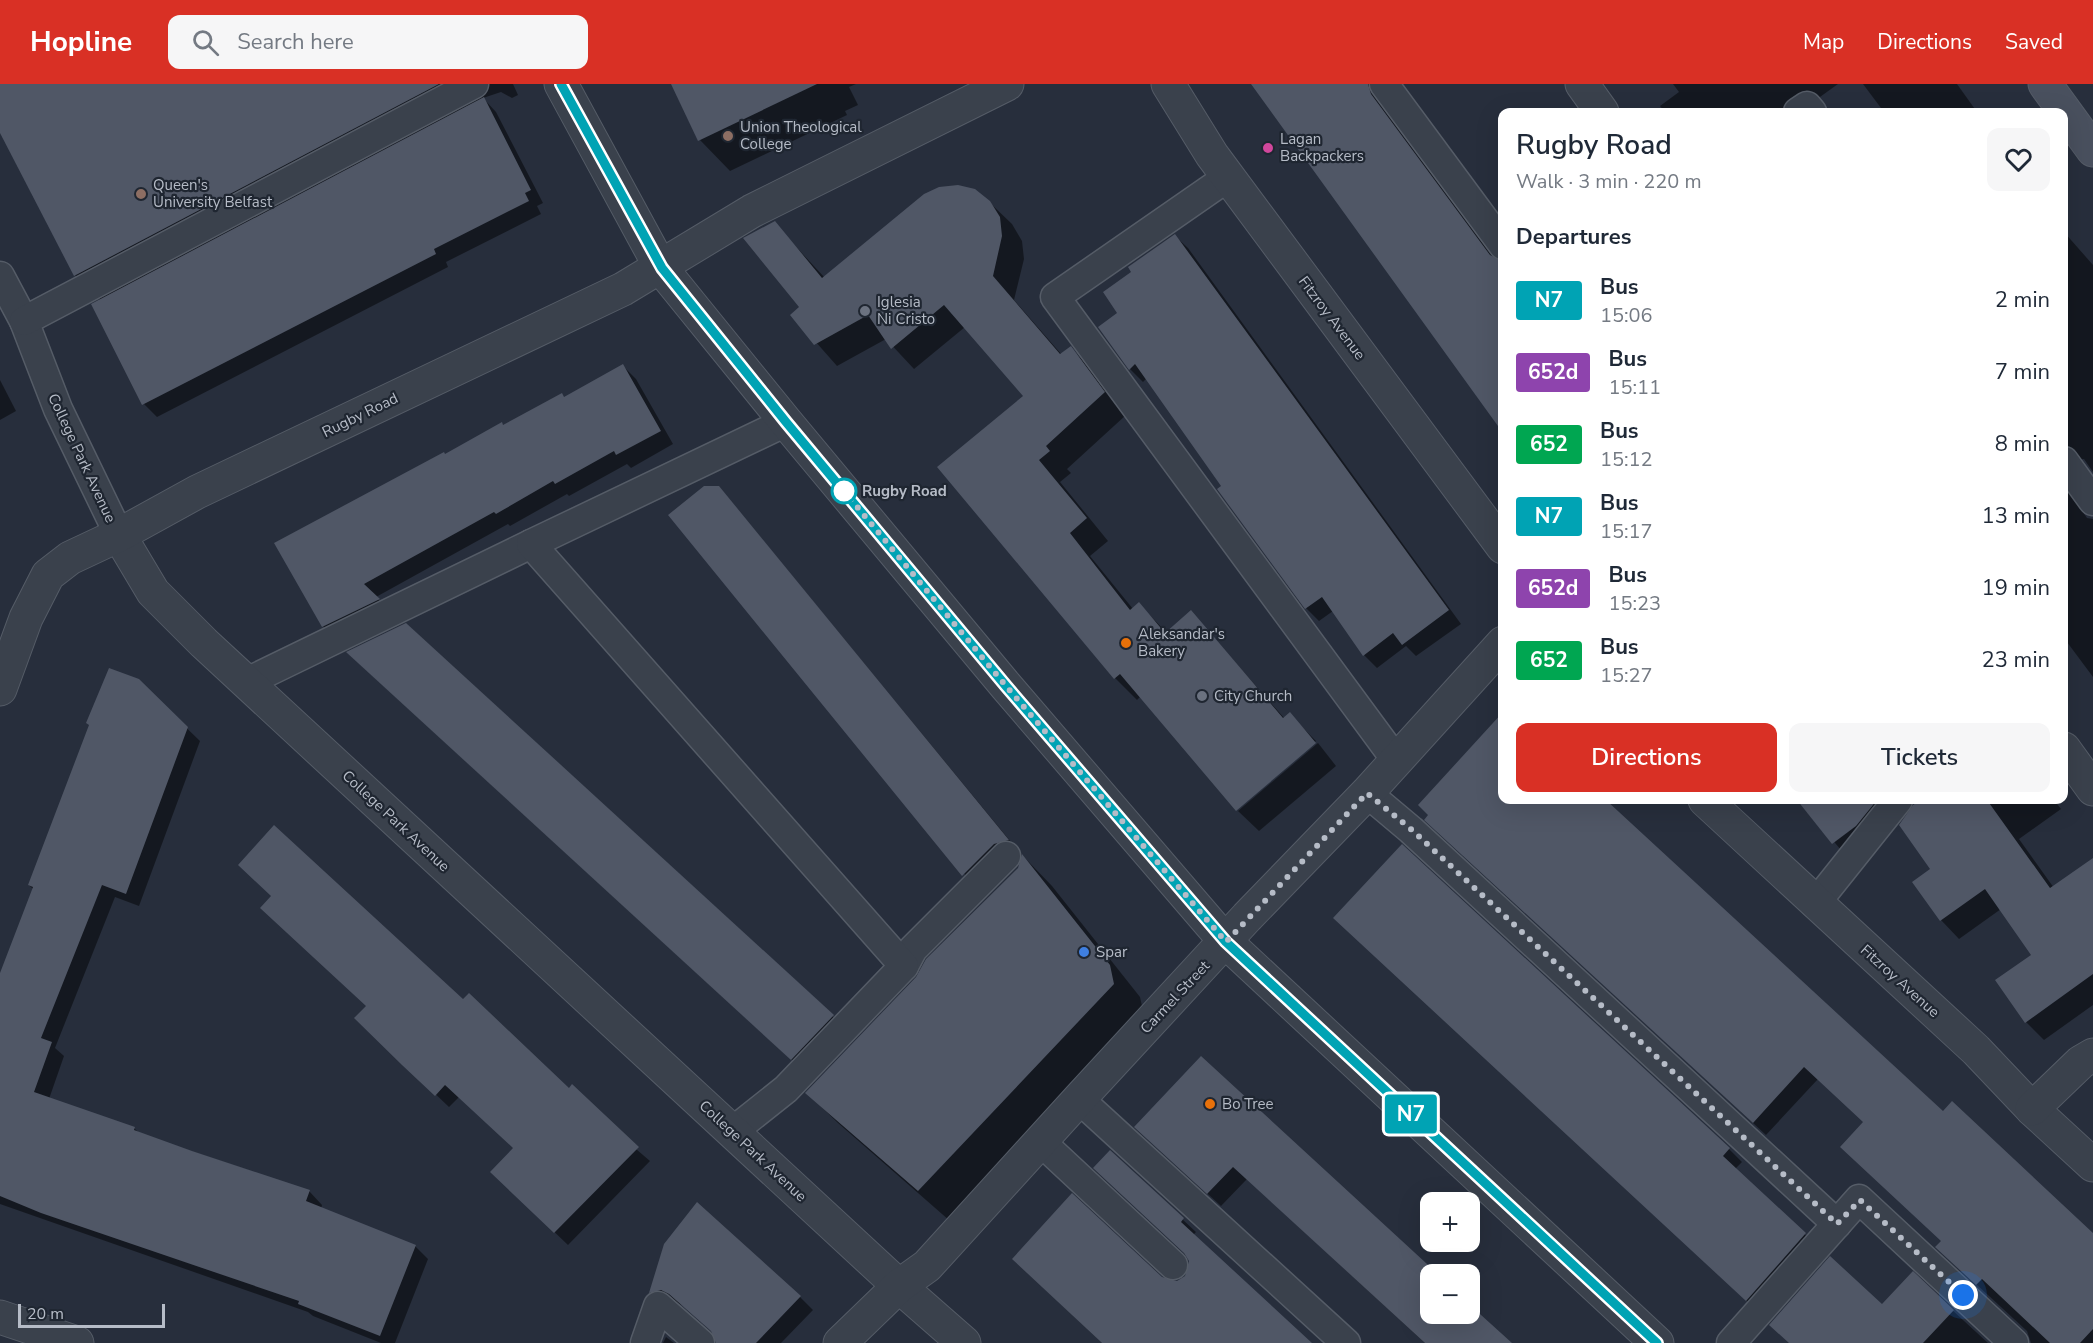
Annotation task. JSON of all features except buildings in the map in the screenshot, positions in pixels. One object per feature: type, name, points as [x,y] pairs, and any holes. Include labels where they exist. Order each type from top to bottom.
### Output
[{"type":"street","points":[[561,84],[662,268],[786,422],[1006,686],[1226,942],[1657,1343]]},
{"type":"street","name":"Rugby Road","points":[[0,689],[26,618],[48,575],[70,558],[119,535],[197,492],[623,289],[662,268],[752,211],[1007,84]]},
{"type":"street","name":"Fitzroy Avenue","points":[[1168,84],[1228,177],[1498,540]]},
{"type":"street","points":[[1582,84],[1599,108]]},
{"type":"street","points":[[2046,84],[2063,108]]},
{"type":"street","points":[[2068,115],[2093,150]]},
{"type":"street","name":"College Park Avenue","points":[[119,535],[153,592],[247,682],[899,1286],[964,1343]]},
{"type":"street","name":"Carmel Street","points":[[840,1343],[899,1286],[927,1266],[1079,1099],[1367,793],[1498,648]]},
{"type":"street","points":[[2068,755],[2093,789]]},
{"type":"street","name":"Fitzroy Avenue","points":[[1709,804],[1976,1050],[2032,1109],[2093,1165]]},
{"type":"street","points":[[2032,1109],[2081,1062],[2093,1055]]},
{"type":"street","points":[[0,1317],[76,1343]]},
{"type":"lane","points":[[24,321],[474,84]]},
{"type":"lane","points":[[1384,84],[1498,238]]},
{"type":"lane","points":[[1228,177],[1055,297],[1396,760]]},
{"type":"lane","name":"College Park Avenue","points":[[0,276],[24,321],[58,410],[119,535]]},
{"type":"lane","points":[[247,682],[786,422]]},
{"type":"lane","points":[[2068,467],[2093,501]]},
{"type":"lane","points":[[531,544],[904,966]]},
{"type":"lane","points":[[1367,793],[1412,830],[1837,1224]]},
{"type":"lane","points":[[1815,903],[1895,804]]},
{"type":"lane","points":[[732,1132],[786,1089],[904,966],[913,949],[1006,856]]},
{"type":"lane","points":[[1079,1099],[1346,1343]]},
{"type":"lane","points":[[1040,1141],[1173,1265]]},
{"type":"lane","points":[[1731,1343],[1860,1200],[2014,1343]]},
{"type":"lane","points":[[645,1343],[658,1306],[700,1343]]},
{"type":"bus line","name":"N7","points":[[561,84],[662,268],[786,422],[1006,686],[1226,942],[1657,1343]]},
{"type":"place","name":"Union Theological College","points":[[728,136]]},
{"type":"place","name":"Lagan Backpackers","points":[[1268,148]]},
{"type":"place","name":"Queen's University Belfast","points":[[141,194]]},
{"type":"place","name":"Iglesia Ni Cristo","points":[[865,311]]},
{"type":"place","name":"Rugby Road","points":[[844,491]]},
{"type":"place","name":"Aleksandar's Bakery","points":[[1126,643]]},
{"type":"place","name":"City Church","points":[[1202,696]]},
{"type":"place","name":"Spar","points":[[1084,952]]},
{"type":"place","name":"Bo Tree","points":[[1210,1104]]},
{"type":"route","points":[[844,491],[1006,686],[1226,942],[1247,917],[1367,793],[1412,830],[1837,1224],[1860,1200],[1963,1295]]}]
